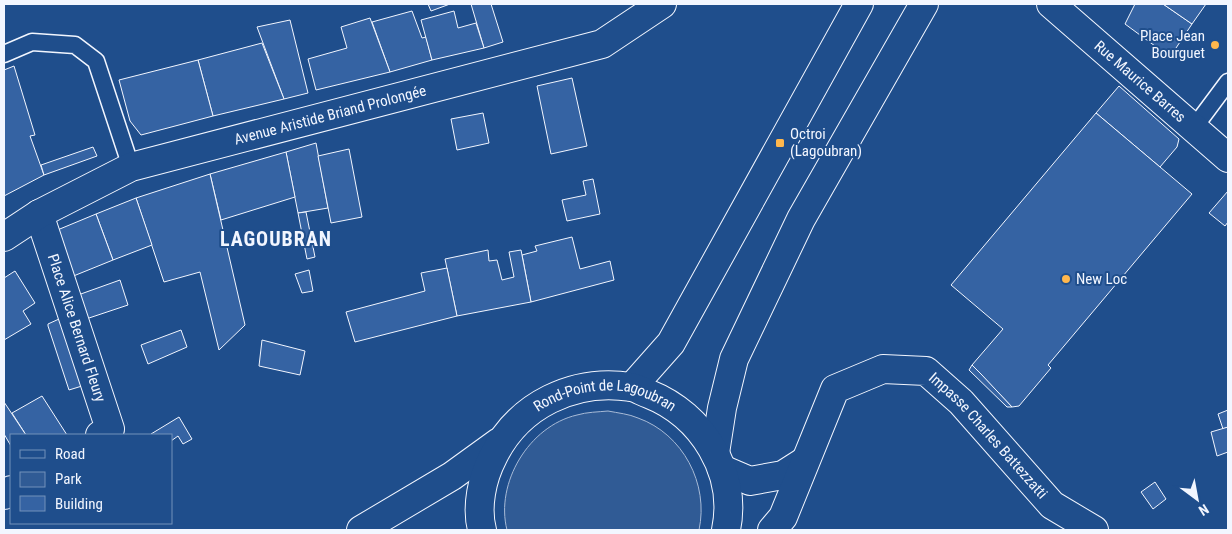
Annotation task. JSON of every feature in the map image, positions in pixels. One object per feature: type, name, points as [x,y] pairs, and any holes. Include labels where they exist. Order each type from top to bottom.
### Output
[{"type":"street","name":"Avenue Aristide Briand Prolongée","points":[[4,237],[39,214],[131,167],[602,44],[662,4]]},
{"type":"street","points":[[632,387],[671,343],[859,4]]},
{"type":"street","points":[[805,461],[783,475],[750,481],[719,461],[722,408],[734,359],[801,219],[924,4]]},
{"type":"street","name":"Rue Maurice Barres","points":[[1051,4],[1228,158]]},
{"type":"street","name":"Place Alice Bernard Fleury","points":[[39,214],[110,429],[102,434]]},
{"type":"street","name":"Impasse Charles Battezzatti","points":[[772,530],[783,517],[835,389],[883,369],[926,372],[960,402],[1052,506],[1094,530]]},
{"type":"street","name":"Rond-Point de Lagoubran","points":[[482,530],[481,498],[487,468],[500,442],[525,413],[558,394],[595,385],[632,387],[666,401],[695,423],[719,461],[728,494],[726,530]]},
{"type":"street","points":[[361,530],[452,476],[500,442]]},
{"type":"lane","points":[[4,54],[32,42],[75,45],[96,62],[131,167]]},
{"type":"lane","points":[[1193,128],[1228,82]]},
{"type":"green space","points":[[608,411],[635,417],[654,426],[680,448],[696,479],[700,495],[701,513],[699,530],[507,530],[506,494],[511,476],[531,444],[544,431],[560,421],[581,414]]},
{"type":"building","points":[[428,4],[450,4],[431,11]]},
{"type":"building","points":[[471,4],[491,4],[503,42],[484,48]]},
{"type":"building","points":[[1135,4],[1163,4],[1192,24],[1170,57],[1125,24]]},
{"type":"building","points":[[1163,4],[1206,4],[1192,24]]},
{"type":"building","points":[[412,11],[422,38],[426,37],[432,60],[390,72],[372,22]]},
{"type":"building","points":[[454,11],[458,28],[476,23],[484,48],[432,60],[421,20]]},
{"type":"building","points":[[370,18],[390,72],[316,90],[308,59],[347,48],[341,27]]},
{"type":"building","points":[[290,20],[308,93],[284,99],[257,27]]},
{"type":"building","points":[[262,43],[284,99],[213,116],[198,60]]},
{"type":"building","points":[[198,60],[213,116],[141,135],[130,121],[119,80]]},
{"type":"building","points":[[14,66],[35,135],[30,136],[44,175],[4,196],[4,70]]},
{"type":"building","points":[[572,78],[587,146],[551,154],[537,86]]},
{"type":"building","points":[[1119,86],[1179,139],[1177,147],[1160,167],[1096,113]]},
{"type":"building","points":[[483,113],[489,143],[457,150],[451,119]]},
{"type":"building","points":[[1096,113],[1192,194],[1048,365],[1051,368],[1019,406],[1012,407],[972,365],[1003,329],[951,285]]},
{"type":"building","points":[[316,143],[328,208],[298,213],[286,152]]},
{"type":"building","points":[[93,147],[97,156],[44,175],[41,165]]},
{"type":"building","points":[[349,149],[362,217],[331,223],[318,156]]},
{"type":"building","points":[[286,152],[295,197],[221,220],[210,174]]},
{"type":"building","points":[[210,174],[245,325],[219,350],[200,272],[164,282],[136,198]]},
{"type":"building","points":[[593,179],[600,214],[567,221],[562,200],[586,195],[583,181]]},
{"type":"building","points":[[1228,191],[1228,222],[1225,226],[1209,213]]},
{"type":"building","points":[[136,198],[152,245],[113,260],[96,214]]},
{"type":"building","points":[[306,212],[315,257],[307,259],[298,213]]},
{"type":"building","points":[[96,214],[113,260],[71,277],[55,231]]},
{"type":"building","points":[[572,237],[580,269],[610,261],[614,280],[531,302],[522,255],[537,251],[535,246]]},
{"type":"building","points":[[488,250],[489,261],[497,260],[502,280],[514,277],[509,252],[521,250],[531,302],[457,316],[445,259]]},
{"type":"building","points":[[447,268],[457,316],[355,342],[346,312],[425,291],[421,273]]},
{"type":"building","points":[[309,270],[313,291],[302,293],[295,274]]},
{"type":"building","points":[[15,271],[35,303],[23,311],[31,324],[4,340],[4,278]]},
{"type":"building","points":[[120,280],[128,305],[86,319],[78,295]]},
{"type":"building","points":[[59,319],[82,386],[69,390],[48,326],[48,324]]},
{"type":"building","points":[[181,330],[187,347],[148,364],[141,345]]},
{"type":"building","points":[[262,340],[305,351],[300,375],[259,366]]},
{"type":"building","points":[[972,365],[1012,407],[1007,407],[969,370]]},
{"type":"building","points":[[42,396],[66,434],[25,434],[12,413]]},
{"type":"building","points":[[4,402],[25,434],[10,434],[10,444],[4,434]]},
{"type":"building","points":[[1228,410],[1228,427],[1223,429],[1218,414]]},
{"type":"building","points":[[179,417],[192,439],[183,444],[178,436],[172,440],[172,434],[151,434]]},
{"type":"building","points":[[1228,427],[1228,452],[1217,456],[1211,432]]},
{"type":"building","points":[[1155,482],[1166,499],[1153,509],[1141,492]]},
{"type":"place","name":"Place Jean Bourguet","points":[[1215,45]]},
{"type":"place","name":"Octroi (Lagoubran)","points":[[780,143]]},
{"type":"place","name":"New Loc","points":[[1066,279]]},
{"type":"district","name":"LAGOUBRAN","points":[[276,239]]}]
